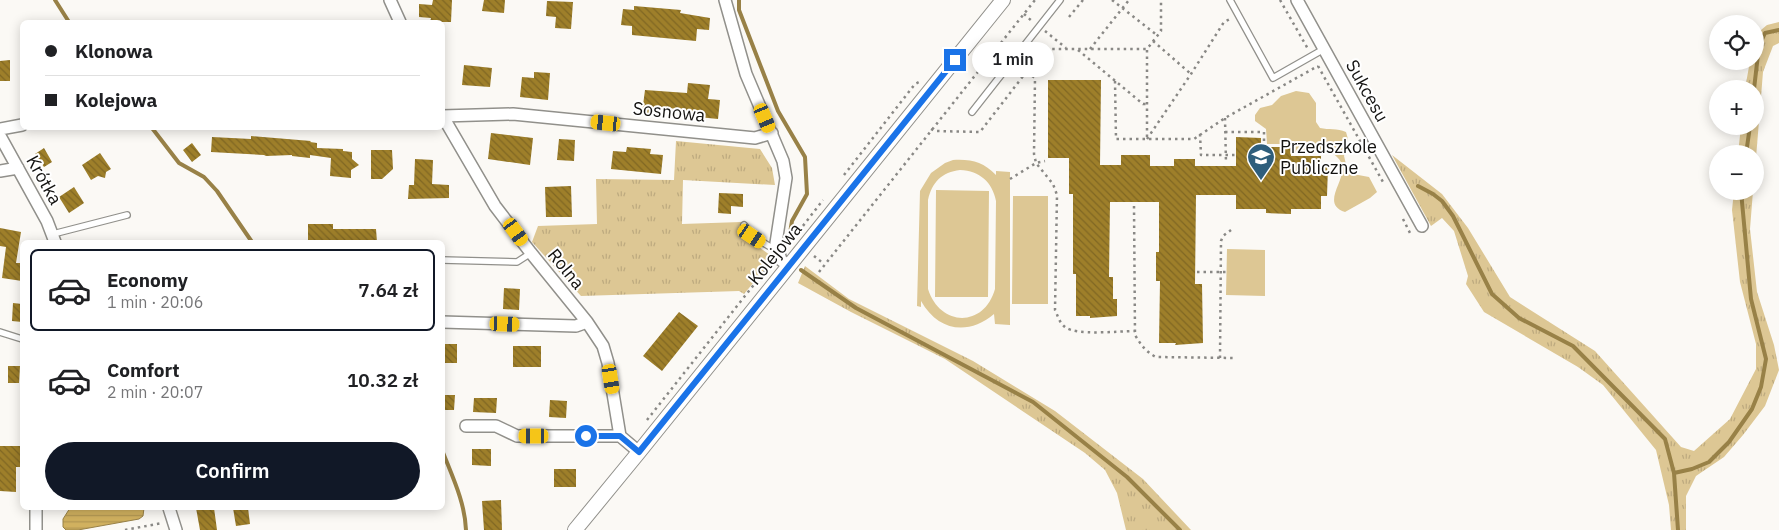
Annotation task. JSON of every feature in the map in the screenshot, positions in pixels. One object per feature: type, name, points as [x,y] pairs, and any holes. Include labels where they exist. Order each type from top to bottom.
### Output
[{"type":"street","points":[[390,0],[399,20]]},
{"type":"street","points":[[725,0],[746,74],[783,161],[786,178],[776,238],[777,250],[781,260],[789,266]]},
{"type":"street","name":"Kolejowa","points":[[575,530],[1002,0]]},
{"type":"street","name":"Sukcesu","points":[[1297,0],[1422,226]]},
{"type":"street","name":"Sosnowa","points":[[445,116],[513,114],[755,138],[772,133]]},
{"type":"street","name":"Rolna","points":[[445,119],[495,206],[587,322],[606,353],[620,436]]},
{"type":"street","points":[[0,129],[20,125]]},
{"type":"street","name":"Krótka","points":[[0,136],[54,238]]},
{"type":"street","points":[[0,171],[18,168]]},
{"type":"street","points":[[445,322],[576,326],[587,322]]},
{"type":"street","points":[[466,426],[496,426],[517,436],[620,436],[639,452]]},
{"type":"street","points":[[36,510],[36,530]]},
{"type":"street","points":[[170,510],[174,526]]},
{"type":"lane","points":[[972,112],[1060,0]]},
{"type":"lane","points":[[1230,0],[1273,78],[1324,49]]},
{"type":"lane","points":[[54,238],[127,215]]},
{"type":"lane","points":[[744,225],[752,236],[766,246],[777,250]]},
{"type":"lane","points":[[445,260],[517,262],[531,253]]},
{"type":"lane","points":[[0,332],[20,338]]},
{"type":"path","points":[[819,272],[1035,0]]},
{"type":"path","points":[[1069,17],[1083,0]]},
{"type":"path","points":[[1112,0],[1158,36]]},
{"type":"path","points":[[1090,49],[1129,0]]},
{"type":"path","points":[[1147,138],[1147,49],[1161,31],[1161,0]]},
{"type":"path","points":[[1280,0],[1383,183]]},
{"type":"path","points":[[1147,138],[1224,22],[1238,14]]},
{"type":"path","points":[[1153,41],[1191,74]]},
{"type":"path","points":[[931,129],[935,131],[980,132],[1044,49],[1147,49]]},
{"type":"path","points":[[1076,49],[1143,104],[1147,104]]},
{"type":"path","points":[[1115,81],[1116,139],[1194,138],[1318,66]]},
{"type":"path","points":[[1027,72],[1034,78],[1034,154],[1036,163],[1053,184],[1056,195],[1055,310],[1060,322],[1066,328],[1076,331],[1135,331]]},
{"type":"path","points":[[1226,118],[1226,163]]},
{"type":"path","points":[[1226,132],[1264,132],[1264,145]]},
{"type":"path","points":[[1200,134],[1201,155],[1236,155]]},
{"type":"path","points":[[1010,179],[1036,163],[1045,161]]},
{"type":"path","points":[[1134,206],[1135,335],[1141,346],[1148,353],[1156,357],[1235,358]]},
{"type":"path","points":[[1400,212],[1410,233]]},
{"type":"path","points":[[1220,358],[1221,241],[1223,236],[1231,230]]},
{"type":"path","points":[[1197,272],[1227,272]]},
{"type":"path","points":[[125,530],[174,526]]},
{"type":"green space","points":[[1779,22],[1779,43],[1773,46],[1764,69],[1764,28]]},
{"type":"green space","points":[[1748,70],[1764,70],[1762,80],[1747,80]]},
{"type":"green space","points":[[1296,91],[1309,93],[1316,103],[1316,122],[1320,128],[1346,132],[1348,139],[1344,156],[1347,168],[1353,174],[1369,177],[1377,192],[1345,212],[1337,207],[1334,202],[1342,171],[1342,164],[1337,157],[1327,151],[1295,152],[1294,144],[1267,144],[1266,129],[1255,121],[1255,115],[1260,108],[1272,105],[1281,96]]},
{"type":"green space","points":[[1740,135],[1758,135],[1757,145],[1739,145]]},
{"type":"green space","points":[[676,141],[760,149],[772,168],[775,185],[683,180],[682,224],[741,222],[752,242],[774,258],[744,294],[739,291],[581,296],[532,242],[538,226],[597,224],[596,179],[674,180]]},
{"type":"green space","points":[[1392,155],[1442,194],[1468,228],[1510,297],[1595,351],[1681,447],[1694,451],[1730,419],[1756,369],[1756,344],[1740,282],[1732,210],[1733,200],[1752,200],[1750,229],[1757,292],[1774,345],[1779,370],[1765,406],[1743,435],[1724,457],[1696,476],[1686,496],[1686,530],[1671,530],[1669,505],[1656,450],[1603,385],[1578,367],[1484,312],[1466,284],[1468,276],[1454,231],[1442,218],[1431,226]]},
{"type":"green space","points":[[953,160],[966,160],[982,164],[996,175],[996,171],[1010,172],[1010,325],[995,324],[994,314],[974,325],[954,327],[936,319],[921,301],[921,307],[917,306],[920,191],[931,173]],"holes":[[[954,171],[967,171],[979,175],[988,183],[992,188],[996,201],[995,289],[982,311],[962,318],[942,311],[934,302],[928,289],[928,200],[935,183],[943,176]]]},
{"type":"green space","points":[[936,190],[989,191],[988,297],[935,297]]},
{"type":"green space","points":[[1013,196],[1048,196],[1048,304],[1012,304]]},
{"type":"green space","points":[[1227,249],[1265,250],[1265,296],[1226,295]]},
{"type":"green space","points":[[805,266],[849,299],[973,361],[1055,411],[1143,479],[1191,530],[1126,530],[1117,493],[1105,470],[1085,453],[945,359],[798,283]]},
{"type":"shaded area","points":[[69,510],[144,510],[143,516],[139,519],[78,530],[66,530],[63,527],[63,519]]},
{"type":"building","points":[[433,0],[452,0],[451,22],[419,17],[419,4],[432,5]]},
{"type":"building","points":[[484,0],[505,0],[504,13],[482,11]]},
{"type":"building","points":[[547,1],[573,2],[571,29],[555,28],[556,17],[546,16]]},
{"type":"building","points":[[634,6],[681,10],[680,13],[710,18],[709,30],[697,29],[696,41],[632,35],[632,26],[621,25],[623,9],[634,10]]},
{"type":"building","points":[[10,60],[10,81],[0,81],[0,61]]},
{"type":"building","points":[[464,65],[492,68],[490,87],[462,85]]},
{"type":"building","points":[[534,72],[550,73],[548,100],[520,97],[522,77],[534,78]]},
{"type":"building","points":[[1048,80],[1101,80],[1100,165],[1121,165],[1121,155],[1150,155],[1150,166],[1174,166],[1174,159],[1195,159],[1195,166],[1236,166],[1236,137],[1261,138],[1261,147],[1291,147],[1291,156],[1321,156],[1321,167],[1328,167],[1327,196],[1321,196],[1321,209],[1291,209],[1291,214],[1266,213],[1266,209],[1236,209],[1236,195],[1196,195],[1195,284],[1202,284],[1203,343],[1175,345],[1176,343],[1159,343],[1160,281],[1156,281],[1156,252],[1159,252],[1159,202],[1110,202],[1109,277],[1113,277],[1113,299],[1117,299],[1117,316],[1090,318],[1090,316],[1076,316],[1076,274],[1073,274],[1073,194],[1069,194],[1069,158],[1048,158]]},
{"type":"building","points":[[688,83],[710,85],[708,99],[720,100],[718,119],[698,117],[699,115],[685,113],[685,110],[660,107],[659,114],[642,113],[645,90],[687,93]]},
{"type":"building","points":[[491,133],[533,138],[530,165],[488,159]]},
{"type":"building","points":[[251,136],[311,141],[317,143],[317,148],[343,149],[343,151],[352,152],[352,159],[359,165],[351,170],[351,178],[330,176],[331,158],[310,155],[310,158],[292,155],[266,156],[211,152],[212,137],[251,139]]},
{"type":"building","points":[[559,139],[575,140],[574,161],[557,160]]},
{"type":"building","points":[[192,143],[201,155],[192,162],[183,150]]},
{"type":"building","points":[[627,147],[651,149],[650,154],[663,155],[661,174],[611,169],[613,151],[626,152]]},
{"type":"building","points":[[44,148],[52,162],[44,167],[35,154]]},
{"type":"building","points":[[371,150],[392,150],[393,169],[382,179],[371,179]]},
{"type":"building","points":[[100,153],[111,169],[106,172],[105,178],[98,176],[91,180],[82,165]]},
{"type":"building","points":[[415,159],[433,160],[432,184],[449,185],[449,198],[408,199],[409,185],[414,185]]},
{"type":"building","points":[[571,186],[572,217],[546,217],[545,187]]},
{"type":"building","points":[[74,187],[84,203],[69,213],[59,197]]},
{"type":"building","points":[[719,193],[743,194],[743,207],[731,206],[731,214],[718,213]]},
{"type":"building","points":[[308,224],[333,224],[333,229],[376,229],[377,240],[308,240]]},
{"type":"building","points":[[0,228],[21,232],[16,263],[20,263],[20,281],[2,278],[6,247],[0,246]]},
{"type":"building","points":[[504,288],[520,289],[519,310],[503,309]]},
{"type":"building","points":[[13,303],[20,304],[20,322],[12,321]]},
{"type":"building","points":[[679,312],[698,326],[662,371],[643,356]]},
{"type":"building","points":[[445,344],[457,344],[457,363],[445,363]]},
{"type":"building","points":[[513,346],[541,346],[541,367],[513,367]]},
{"type":"building","points":[[8,366],[20,366],[19,383],[8,383]]},
{"type":"building","points":[[445,395],[455,395],[454,410],[445,410]]},
{"type":"building","points":[[474,398],[497,398],[496,413],[473,412]]},
{"type":"building","points":[[550,400],[567,401],[566,418],[549,417]]},
{"type":"building","points":[[0,446],[20,446],[20,467],[16,467],[16,492],[0,491]]},
{"type":"building","points":[[472,449],[491,449],[491,466],[472,465]]},
{"type":"building","points":[[554,469],[576,469],[576,487],[554,487]]},
{"type":"building","points":[[501,500],[502,530],[484,530],[482,501]]},
{"type":"building","points":[[196,510],[214,510],[217,530],[200,530]]},
{"type":"building","points":[[233,510],[248,510],[250,524],[236,526]]},
{"type":"waterway","points":[[55,0],[68,20]]},
{"type":"waterway","points":[[739,0],[739,10],[778,111],[805,157],[807,194],[792,221],[790,233]]},
{"type":"waterway","points":[[1755,80],[1759,46],[1765,33],[1779,30]]},
{"type":"waterway","points":[[154,130],[179,163],[204,177],[217,191],[251,240]]},
{"type":"waterway","points":[[1747,145],[1749,135]]},
{"type":"waterway","points":[[1418,186],[1442,201],[1453,216],[1492,294],[1519,318],[1573,346],[1665,439],[1674,473],[1678,530]]},
{"type":"waterway","points":[[1674,473],[1692,469],[1709,462],[1729,442],[1752,409],[1761,387],[1766,359],[1751,299],[1742,200]]},
{"type":"waterway","points":[[801,270],[856,308],[1033,402],[1127,477],[1180,530]]},
{"type":"waterway","points":[[445,457],[461,499],[466,530]]},
{"type":"place","name":"Przedszkole Publiczne","points":[[1261,181]]},
{"type":"route","points":[[586,436],[620,436],[639,452],[955,60]]}]
